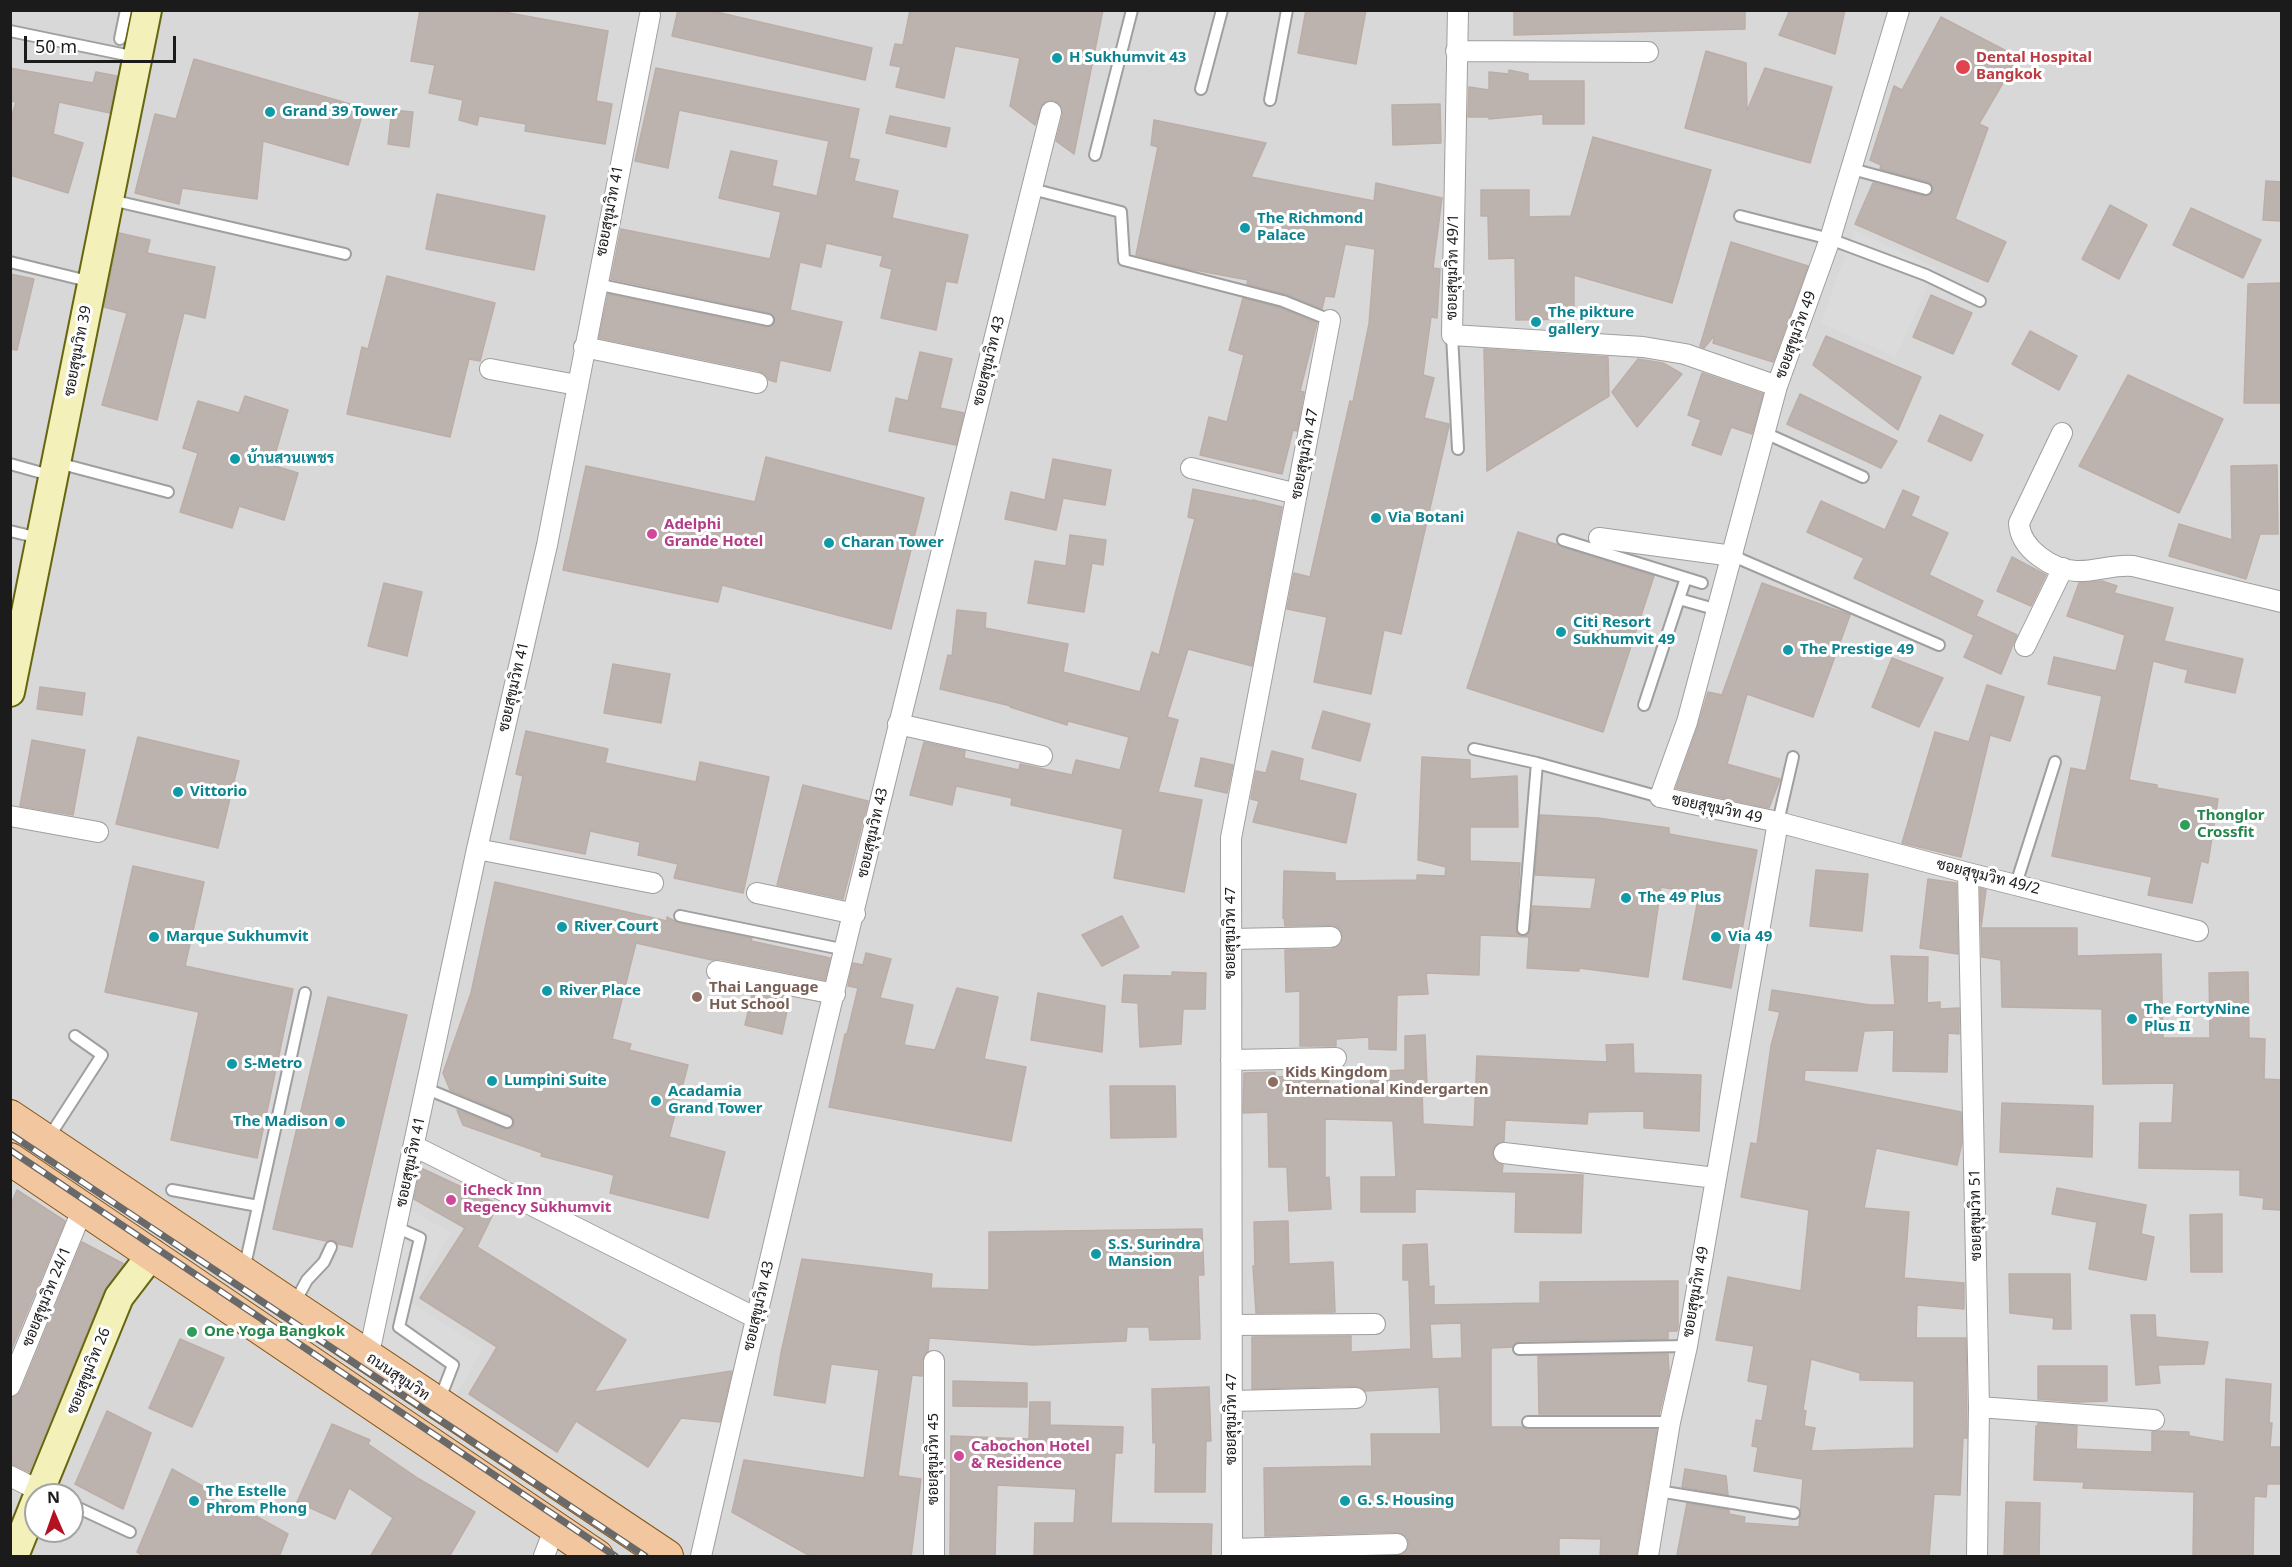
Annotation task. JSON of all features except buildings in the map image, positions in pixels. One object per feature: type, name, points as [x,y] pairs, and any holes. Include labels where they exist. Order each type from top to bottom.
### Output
[{"type":"main road","name":"ถนนสุขุมวิท","points":[[10,1116],[667,1557]]},
{"type":"main road","points":[[10,1159],[597,1557]]},
{"type":"main road","points":[[152,1254],[171,1223]]},
{"type":"street","name":"ซอยสุขุมวิท 39","points":[[10,692],[109,199],[128,48],[147,10]]},
{"type":"street","name":"ซอยสุขุมวิท 49/1","points":[[1458,10],[1452,335],[1643,347],[1685,354],[1777,386]]},
{"type":"street","name":"ซอยสุขุมวิท 49","points":[[1648,1557],[1670,1422],[1687,1346],[1778,822],[1660,797],[1688,722],[1777,386],[1830,239],[1899,10]]},
{"type":"street","name":"ซอยสุขุมวิท 41","points":[[368,1358],[477,849],[546,545],[650,15]]},
{"type":"street","points":[[1456,51],[1648,52]]},
{"type":"street","name":"ซอยสุขุมวิท 43","points":[[702,1557],[756,1318],[855,914],[898,724],[1051,112]]},
{"type":"street","name":"ซอยสุขุมวิท 47","points":[[1232,1553],[1231,838],[1330,320]]},
{"type":"street","points":[[584,347],[757,383]]},
{"type":"street","points":[[490,369],[577,385]]},
{"type":"street","points":[[2062,433],[2019,523],[2022,536],[2030,548],[2042,559],[2075,571],[2121,565],[2133,566],[2282,602]]},
{"type":"street","points":[[1191,468],[1298,494]]},
{"type":"street","points":[[1599,538],[1733,556]]},
{"type":"street","points":[[2025,646],[2063,568]]},
{"type":"street","points":[[898,724],[1042,756]]},
{"type":"street","points":[[10,816],[98,832]]},
{"type":"street","name":"ซอยสุขุมวิท 49/2","points":[[1778,822],[2198,931]]},
{"type":"street","points":[[477,849],[653,883]]},
{"type":"street","name":"ซอยสุขุมวิท 51","points":[[1968,873],[1979,1407],[1977,1557]]},
{"type":"street","points":[[757,894],[855,914]]},
{"type":"street","points":[[1232,939],[1331,937]]},
{"type":"street","points":[[717,971],[835,994]]},
{"type":"street","points":[[1232,1059],[1336,1058]]},
{"type":"street","points":[[414,1146],[756,1318]]},
{"type":"street","points":[[1504,1153],[1716,1178]]},
{"type":"street","name":"ซอยสุขุมวิท 24/1","points":[[10,1386],[84,1208]]},
{"type":"street","name":"ซอยสุขุมวิท 26","points":[[46,1483],[119,1297],[152,1254]]},
{"type":"street","points":[[1232,1325],[1375,1324]]},
{"type":"street","name":"ซอยสุขุมวิท 45","points":[[934,1361],[934,1557]]},
{"type":"street","points":[[1232,1401],[1356,1398]]},
{"type":"street","points":[[1979,1407],[2154,1420]]},
{"type":"street","points":[[10,1476],[24,1485]]},
{"type":"street","points":[[544,1557],[555,1527]]},
{"type":"street","points":[[1232,1553],[1397,1544]]},
{"type":"lane","points":[[10,31],[128,48],[126,10]]},
{"type":"lane","points":[[1095,155],[1132,10]]},
{"type":"lane","points":[[1201,89],[1222,10]]},
{"type":"lane","points":[[1270,100],[1287,10]]},
{"type":"lane","points":[[1852,169],[1926,189]]},
{"type":"lane","points":[[1032,189],[1121,212],[1124,260],[1283,301],[1330,320]]},
{"type":"lane","points":[[109,199],[345,254]]},
{"type":"lane","points":[[1740,216],[1830,239],[1926,275],[1980,301]]},
{"type":"lane","points":[[10,262],[92,282]]},
{"type":"lane","points":[[596,284],[768,320]]},
{"type":"lane","points":[[1452,335],[1458,449]]},
{"type":"lane","points":[[1765,433],[1863,477]]},
{"type":"lane","points":[[10,464],[55,469],[168,492]]},
{"type":"lane","points":[[10,531],[41,538]]},
{"type":"lane","points":[[1563,540],[1702,583]]},
{"type":"lane","points":[[1733,556],[1939,645]]},
{"type":"lane","points":[[1644,705],[1686,578]]},
{"type":"lane","points":[[1679,599],[1718,610]]},
{"type":"lane","points":[[1474,749],[1537,763],[1660,797]]},
{"type":"lane","points":[[1778,822],[1792,757]]},
{"type":"lane","points":[[2016,884],[2055,762]]},
{"type":"lane","points":[[1523,929],[1537,763]]},
{"type":"lane","points":[[680,916],[846,950]]},
{"type":"lane","points":[[244,1274],[305,993]]},
{"type":"lane","points":[[47,1140],[102,1055],[75,1036]]},
{"type":"lane","points":[[427,1089],[507,1122]]},
{"type":"lane","points":[[172,1190],[258,1206]]},
{"type":"lane","points":[[396,1227],[420,1239],[399,1327],[453,1365],[438,1404]]},
{"type":"lane","points":[[292,1307],[307,1280],[324,1262],[331,1247]]},
{"type":"lane","points":[[1519,1349],[1687,1346]]},
{"type":"lane","points":[[1528,1422],[1670,1422]]},
{"type":"lane","points":[[1658,1491],[1794,1513]]},
{"type":"lane","points":[[84,1511],[130,1532]]},
{"type":"shaded area","points":[[11,11],[2281,11],[2281,1556],[11,1556]]},
{"type":"shaded area","points":[[1854,230],[1936,268],[1896,357],[1821,323]]},
{"type":"shaded area","points":[[411,1211],[451,1232],[411,1303],[483,1348],[455,1398],[380,1346]]},
{"type":"railway","points":[[10,1134],[645,1556]]},
{"type":"railway","points":[[10,1150],[615,1556]]},
{"type":"place","name":"H Sukhumvit 43","points":[[1057,58]]},
{"type":"place","name":"Dental Hospital Bangkok","points":[[1963,67]]},
{"type":"place","name":"Grand 39 Tower","points":[[270,112]]},
{"type":"place","name":"The Richmond Palace","points":[[1245,228]]},
{"type":"place","name":"The pikture gallery","points":[[1536,322]]},
{"type":"place","name":"บ้านสวนเพชร","points":[[235,459]]},
{"type":"place","name":"Via Botani","points":[[1376,518]]},
{"type":"place","name":"Adelphi Grande Hotel","points":[[652,534]]},
{"type":"place","name":"Charan Tower","points":[[829,543]]},
{"type":"place","name":"Citi Resort Sukhumvit 49","points":[[1561,632]]},
{"type":"place","name":"The Prestige 49","points":[[1788,650]]},
{"type":"place","name":"Vittorio","points":[[178,792]]},
{"type":"place","name":"Thonglor Crossfit","points":[[2185,825]]},
{"type":"place","name":"The 49 Plus","points":[[1626,898]]},
{"type":"place","name":"River Court","points":[[562,927]]},
{"type":"place","name":"Marque Sukhumvit","points":[[154,937]]},
{"type":"place","name":"Via 49","points":[[1716,937]]},
{"type":"place","name":"River Place","points":[[547,991]]},
{"type":"place","name":"Thai Language Hut School","points":[[697,997]]},
{"type":"place","name":"The FortyNine Plus II","points":[[2132,1019]]},
{"type":"place","name":"S-Metro","points":[[232,1064]]},
{"type":"place","name":"Lumpini Suite","points":[[492,1081]]},
{"type":"place","name":"Kids Kingdom International Kindergarten","points":[[1273,1082]]},
{"type":"place","name":"Acadamia Grand Tower","points":[[656,1101]]},
{"type":"place","name":"The Madison","points":[[340,1122]]},
{"type":"place","name":"iCheck Inn Regency Sukhumvit","points":[[451,1200]]},
{"type":"place","name":"S.S. Surindra Mansion","points":[[1096,1254]]},
{"type":"place","name":"One Yoga Bangkok","points":[[192,1332]]},
{"type":"place","name":"Cabochon Hotel & Residence","points":[[959,1456]]},
{"type":"place","name":"The Estelle Phrom Phong","points":[[194,1501]]},
{"type":"place","name":"G. S. Housing","points":[[1345,1501]]}]
